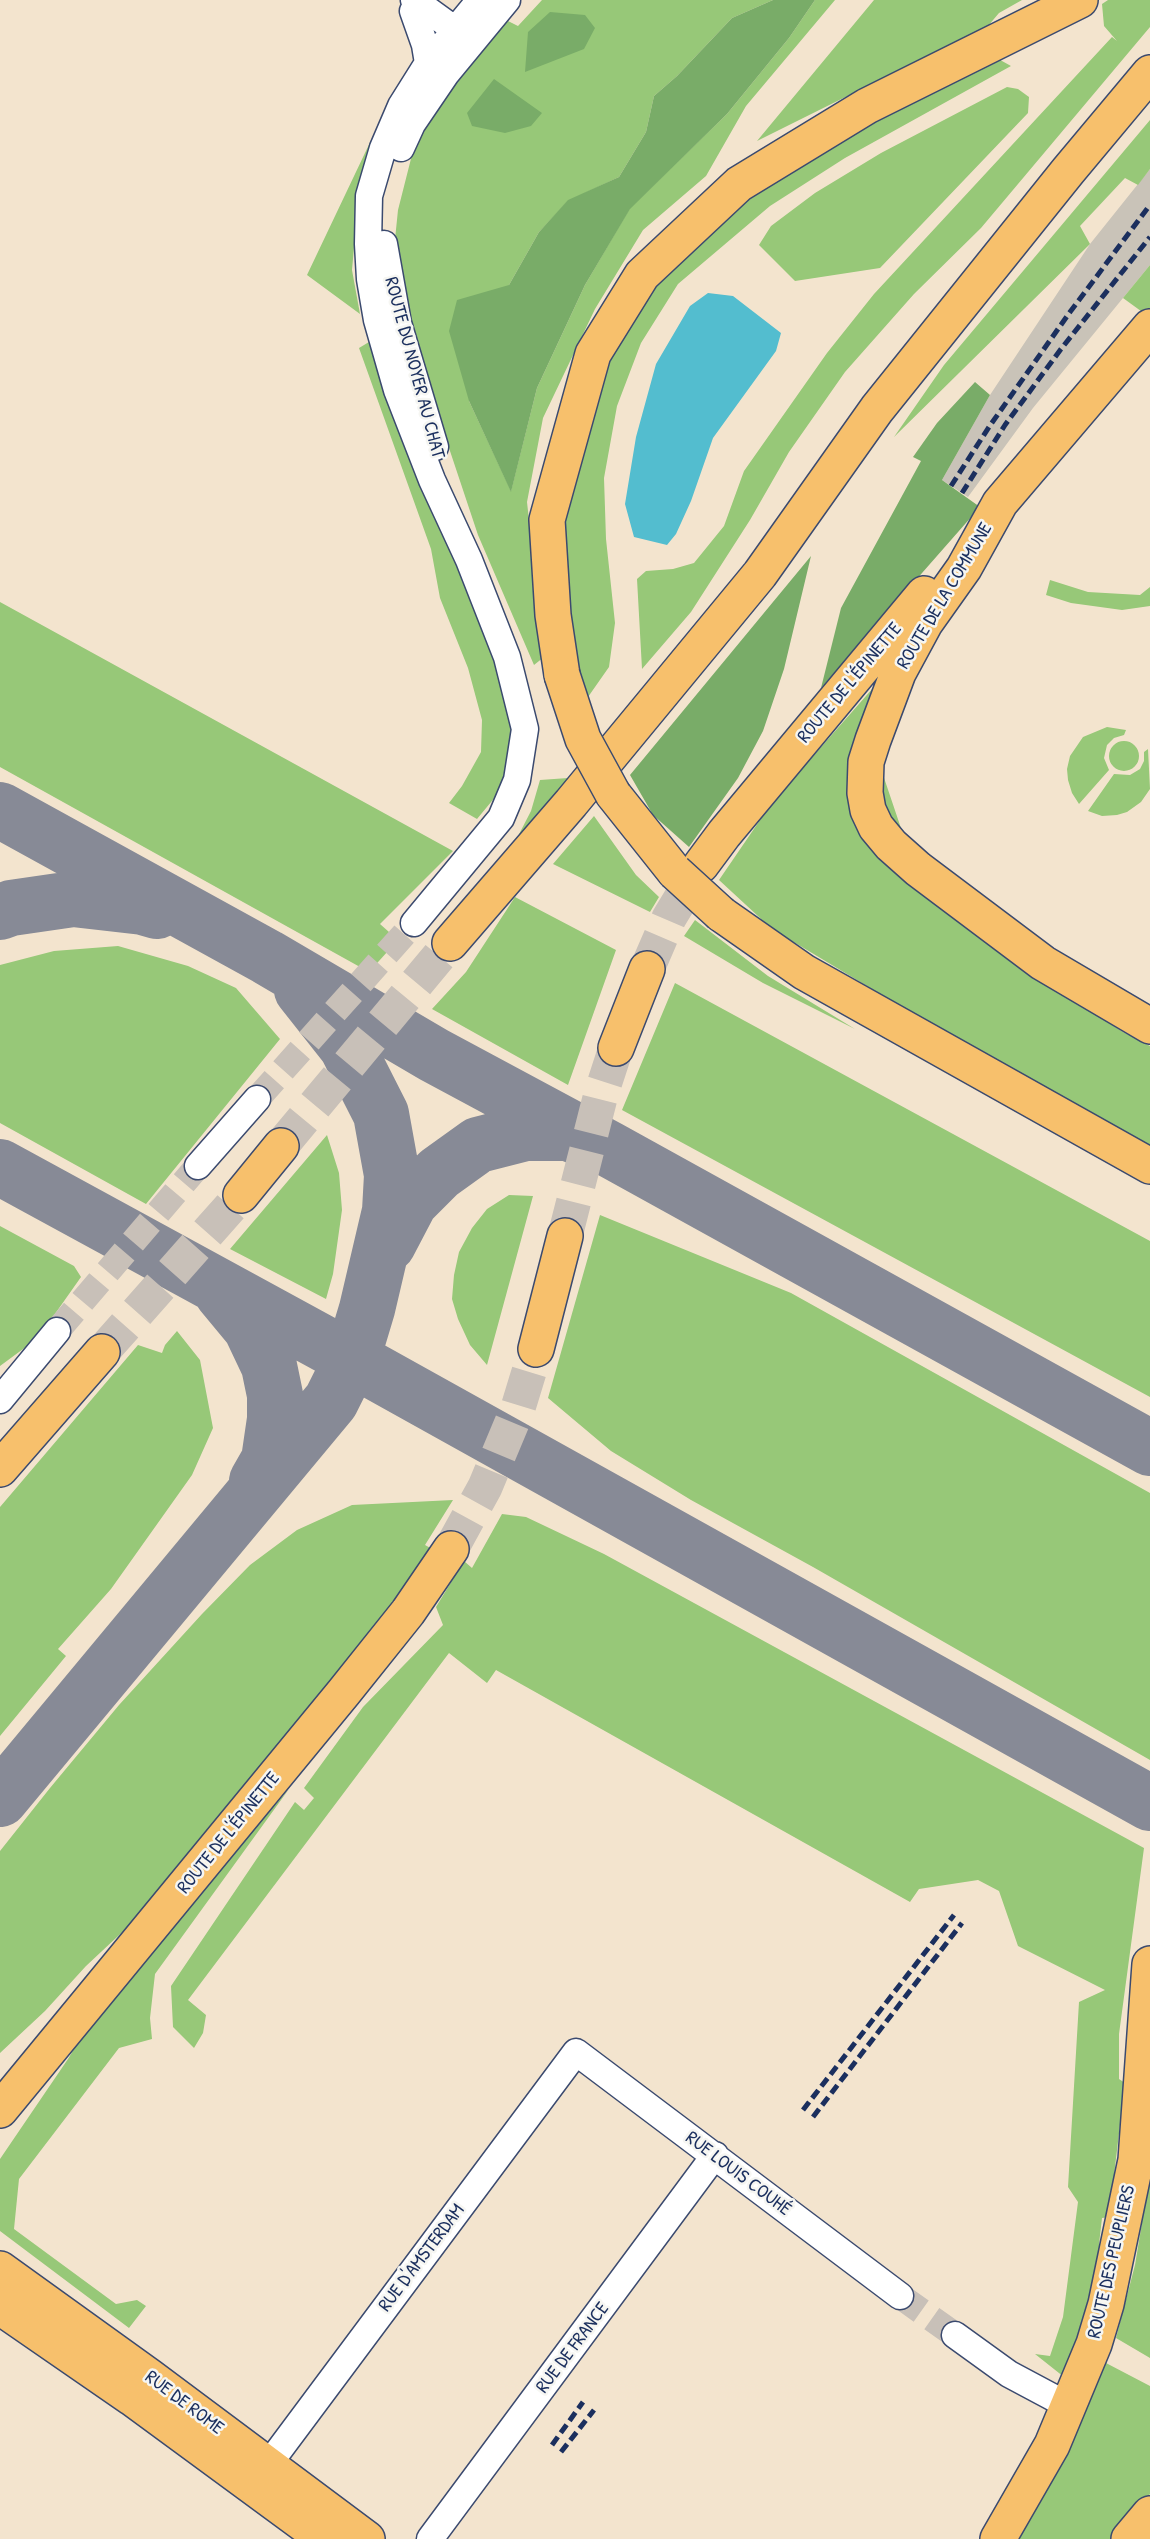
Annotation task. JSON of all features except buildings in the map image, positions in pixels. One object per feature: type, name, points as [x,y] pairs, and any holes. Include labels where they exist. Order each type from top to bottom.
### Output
[{"type":"main road","points":[[1080,0],[867,106],[739,184],[642,275],[593,354],[547,520],[553,615],[562,675],[583,738],[613,794],[688,869],[721,914],[804,972],[1150,1166]]},
{"type":"main road","points":[[450,943],[571,803],[760,574],[877,409],[1150,73]]},
{"type":"main road","name":"ROUTE DE LA COMMUNE","points":[[1150,327],[1000,503],[964,568],[925,623],[898,673],[866,762],[865,793],[868,810],[876,827],[891,845],[918,869],[1043,963],[1150,1026]]},
{"type":"main road","name":"ROUTE DE L'ÉPINETTE","points":[[688,869],[724,834],[1000,503]]},
{"type":"main road","points":[[616,1048],[647,969]]},
{"type":"main road","points":[[241,1195],[281,1146]]},
{"type":"main road","points":[[536,1349],[565,1236]]},
{"type":"main road","points":[[0,1469],[102,1352]]},
{"type":"main road","name":"ROUTE DE L'ÉPINETTE","points":[[0,2110],[352,1682],[408,1612],[451,1549]]},
{"type":"main road","name":"ROUTE DES PEUPLIERS","points":[[998,2539],[1052,2445],[1106,2304],[1136,2160],[1150,1964]]},
{"type":"main road","name":"RUE DE ROME","points":[[0,2269],[367,2539]]},
{"type":"main road","name":"RUE DE ROME","points":[[0,2307],[132,2398],[324,2539]]},
{"type":"main road","points":[[1129,2539],[1150,2514]]},
{"type":"street","name":"ROUTE DU NOYER AU CHAT","points":[[469,559],[398,323],[383,231],[387,197],[401,148],[412,124],[446,74],[459,35],[480,0]]},
{"type":"street","name":"ROUTE DU NOYER AU CHAT","points":[[414,923],[501,818],[517,780],[524,729],[507,657],[469,559],[432,480],[397,390],[377,320],[370,279],[369,196],[383,148],[401,106],[428,63],[459,35],[507,0]]},
{"type":"street","points":[[410,4],[459,35]]},
{"type":"street","points":[[410,4],[425,45],[428,63]]},
{"type":"street","points":[[198,1166],[257,1099]]},
{"type":"street","points":[[0,1376],[16,1367],[57,1331],[0,1399]]},
{"type":"street","name":"RUE LOUIS COUHÉ","points":[[576,2052],[900,2296]]},
{"type":"street","name":"RUE D'AMSTERDAM","points":[[268,2465],[576,2052]]},
{"type":"street","name":"RUE DE FRANCE","points":[[430,2539],[715,2155]]},
{"type":"street","points":[[955,2335],[1009,2374],[1069,2406]]},
{"type":"shaded area","points":[[1150,169],[1150,265],[1033,408],[968,497],[942,480],[990,395],[1090,244]]},
{"type":"green space","points":[[542,0],[773,0],[732,18],[677,76],[654,96],[646,132],[619,177],[568,201],[539,232],[509,285],[469,401],[511,491],[537,388],[585,285],[630,208],[727,114],[789,38],[815,0],[835,0],[746,106],[706,176],[643,230],[595,309],[543,418],[527,502],[544,657],[534,665],[478,535],[407,322],[394,249],[398,210],[417,135],[439,96],[508,21],[518,26]]},
{"type":"green space","points":[[773,0],[815,0],[789,38],[727,114],[630,209],[585,285],[537,388],[511,492],[469,401],[449,331],[457,300],[509,285],[539,232],[568,200],[619,177],[646,132],[654,96],[677,76],[732,18]]},
{"type":"green space","points":[[874,0],[1022,0],[999,13],[988,26],[757,141]]},
{"type":"green space","points":[[1108,0],[1150,0],[1150,27],[981,228],[914,294],[845,372],[789,452],[750,520],[691,612],[642,669],[637,579],[646,571],[673,569],[694,563],[724,526],[744,471],[827,353],[874,294],[1112,37],[1117,41],[1104,26],[1102,4]]},
{"type":"green space","points":[[550,12],[585,15],[595,28],[584,49],[525,72],[528,32]]},
{"type":"green space","points":[[993,56],[1011,66],[845,158],[770,206],[678,284],[641,343],[617,406],[604,478],[606,539],[615,623],[609,667],[588,697],[578,675],[566,625],[561,522],[599,367],[639,304],[739,195]]},
{"type":"green space","points":[[494,79],[542,113],[531,126],[505,133],[472,126],[467,113]]},
{"type":"green space","points":[[1007,87],[1018,89],[1029,97],[1028,113],[880,268],[795,281],[759,245],[771,226],[815,193],[881,153]]},
{"type":"green space","points":[[1150,120],[1150,169],[1138,185],[1125,178],[1080,226],[1090,244],[894,437],[944,365]]},
{"type":"green space","points":[[374,134],[357,214],[352,270],[360,314],[307,275]]},
{"type":"green space","points":[[1150,265],[1150,308],[1145,314],[1123,298]]},
{"type":"green space","points":[[369,342],[507,685],[515,726],[511,761],[501,790],[477,819],[449,803],[481,752],[482,720],[468,668],[440,598],[431,549],[359,348]]},
{"type":"green space","points":[[975,382],[990,395],[942,480],[980,507],[821,688],[841,608],[921,461],[913,457],[937,423]]},
{"type":"green space","points":[[811,556],[784,669],[763,731],[738,778],[689,847],[653,815],[630,775]]},
{"type":"green space","points":[[1050,580],[1088,592],[1140,595],[1150,587],[1150,606],[1122,610],[1071,603],[1046,595]]},
{"type":"green space","points":[[0,602],[453,851],[380,924],[398,940],[369,972],[0,767]]},
{"type":"green space","points":[[873,688],[878,760],[907,846],[948,906],[1011,961],[1123,1032],[1150,1046],[1150,1149],[957,1040],[772,929],[719,880],[771,804]]},
{"type":"green space","points":[[1107,727],[1126,730],[1124,735],[1114,738],[1107,745],[1104,758],[1109,770],[1079,804],[1068,780],[1070,756],[1083,737]]},
{"type":"green space","points":[[1124,741],[1135,745],[1139,756],[1135,767],[1124,771],[1113,767],[1109,756],[1113,745]]},
{"type":"green space","points":[[1148,749],[1150,789],[1141,802],[1127,812],[1117,815],[1102,816],[1088,811],[1114,774],[1130,775],[1140,769],[1144,752]]},
{"type":"green space","points":[[568,778],[515,842],[531,811],[540,780]]},
{"type":"green space","points":[[594,816],[636,875],[659,897],[650,912],[553,864]]},
{"type":"green space","points":[[515,897],[616,950],[568,1085],[432,1009],[466,972]]},
{"type":"green space","points":[[695,920],[768,976],[855,1029],[763,983],[684,936]]},
{"type":"green space","points":[[118,946],[188,966],[236,988],[280,1039],[146,1204],[0,1123],[0,965],[54,951]]},
{"type":"green space","points":[[675,983],[1150,1241],[1150,1397],[622,1110]]},
{"type":"green space","points":[[327,1135],[339,1173],[342,1210],[333,1274],[326,1299],[230,1249]]},
{"type":"green space","points":[[509,1195],[533,1196],[487,1365],[470,1345],[458,1319],[452,1299],[454,1275],[459,1252],[472,1228],[487,1209]]},
{"type":"green space","points":[[600,1215],[791,1293],[1150,1493],[1150,1760],[691,1500],[611,1451],[548,1398]]},
{"type":"green space","points":[[0,1226],[74,1266],[81,1277],[38,1338],[0,1366]]},
{"type":"green space","points":[[177,1331],[200,1360],[213,1428],[192,1475],[111,1589],[58,1649],[66,1656],[0,1736],[0,1507],[138,1345],[162,1353]]},
{"type":"green space","points":[[453,1500],[425,1545],[434,1550],[406,1598],[162,1895],[86,1966],[45,2011],[0,2053],[0,1851],[50,1788],[119,1705],[202,1614],[250,1565],[297,1530],[352,1505]]},
{"type":"green space","points":[[502,1514],[526,1517],[604,1554],[1144,1848],[1119,2034],[1119,2079],[1125,2083],[1109,2217],[1102,2218],[1099,2244],[1104,2247],[1091,2304],[1064,2377],[1035,2354],[1050,2356],[1063,2317],[1078,2202],[1068,2187],[1079,2002],[1105,1990],[1018,1946],[999,1891],[978,1880],[919,1889],[910,1902],[496,1670],[487,1683],[449,1653],[188,2000],[206,2015],[203,2033],[194,2048],[173,2027],[171,1986],[295,1802],[304,1810],[314,1798],[304,1788],[363,1707],[443,1625],[436,1607],[464,1561],[472,1568]]},
{"type":"green space","points":[[289,1789],[155,1974],[150,2018],[152,2039],[119,2048],[19,2179],[14,2229],[116,2304],[137,2300],[146,2306],[129,2328],[0,2231],[0,2159],[94,2016]]},
{"type":"green space","points":[[1150,2101],[1150,2358],[1116,2338],[1135,2265],[1142,2223]]},
{"type":"green space","points":[[1106,2363],[1150,2386],[1150,2494],[1112,2539],[1010,2539],[1098,2367]]},
{"type":"water","points":[[708,293],[733,296],[781,333],[776,351],[713,438],[691,501],[676,534],[667,545],[634,537],[625,504],[636,437],[656,364],[690,306]]},
{"type":"taxiway","points":[[0,810],[267,957],[434,1055],[1150,1448]]},
{"type":"taxiway","points":[[0,912],[73,899],[157,911]]},
{"type":"taxiway","points":[[0,1799],[331,1401],[352,1359],[390,1211],[392,1175],[381,1114],[347,1047],[302,990]]},
{"type":"taxiway","points":[[388,1244],[410,1202],[439,1173],[478,1145],[525,1133],[568,1133],[580,1138]]},
{"type":"taxiway","points":[[0,1167],[352,1359],[1150,1803]]},
{"type":"taxiway","points":[[222,1293],[251,1328],[269,1366],[275,1395],[275,1419],[269,1460],[257,1481]]},
{"type":"tunnel","points":[[647,969],[669,918],[701,865]]},
{"type":"tunnel","points":[[257,1099],[414,923]]},
{"type":"tunnel","points":[[281,1146],[450,943]]},
{"type":"tunnel","points":[[565,1236],[601,1094],[616,1048]]},
{"type":"tunnel","points":[[57,1331],[198,1166]]},
{"type":"tunnel","points":[[102,1352],[241,1195]]},
{"type":"tunnel","points":[[451,1549],[485,1487],[518,1408],[536,1349]]},
{"type":"tunnel","points":[[900,2296],[955,2335]]},
{"type":"railway","points":[[951,486],[1070,312],[1150,205]]},
{"type":"railway","points":[[962,493],[1005,425],[1150,237]]},
{"type":"railway","points":[[803,2110],[954,1915]]},
{"type":"railway","points":[[813,2117],[962,1923]]},
{"type":"railway","points":[[552,2445],[583,2402]]},
{"type":"railway","points":[[561,2452],[594,2410]]}]
